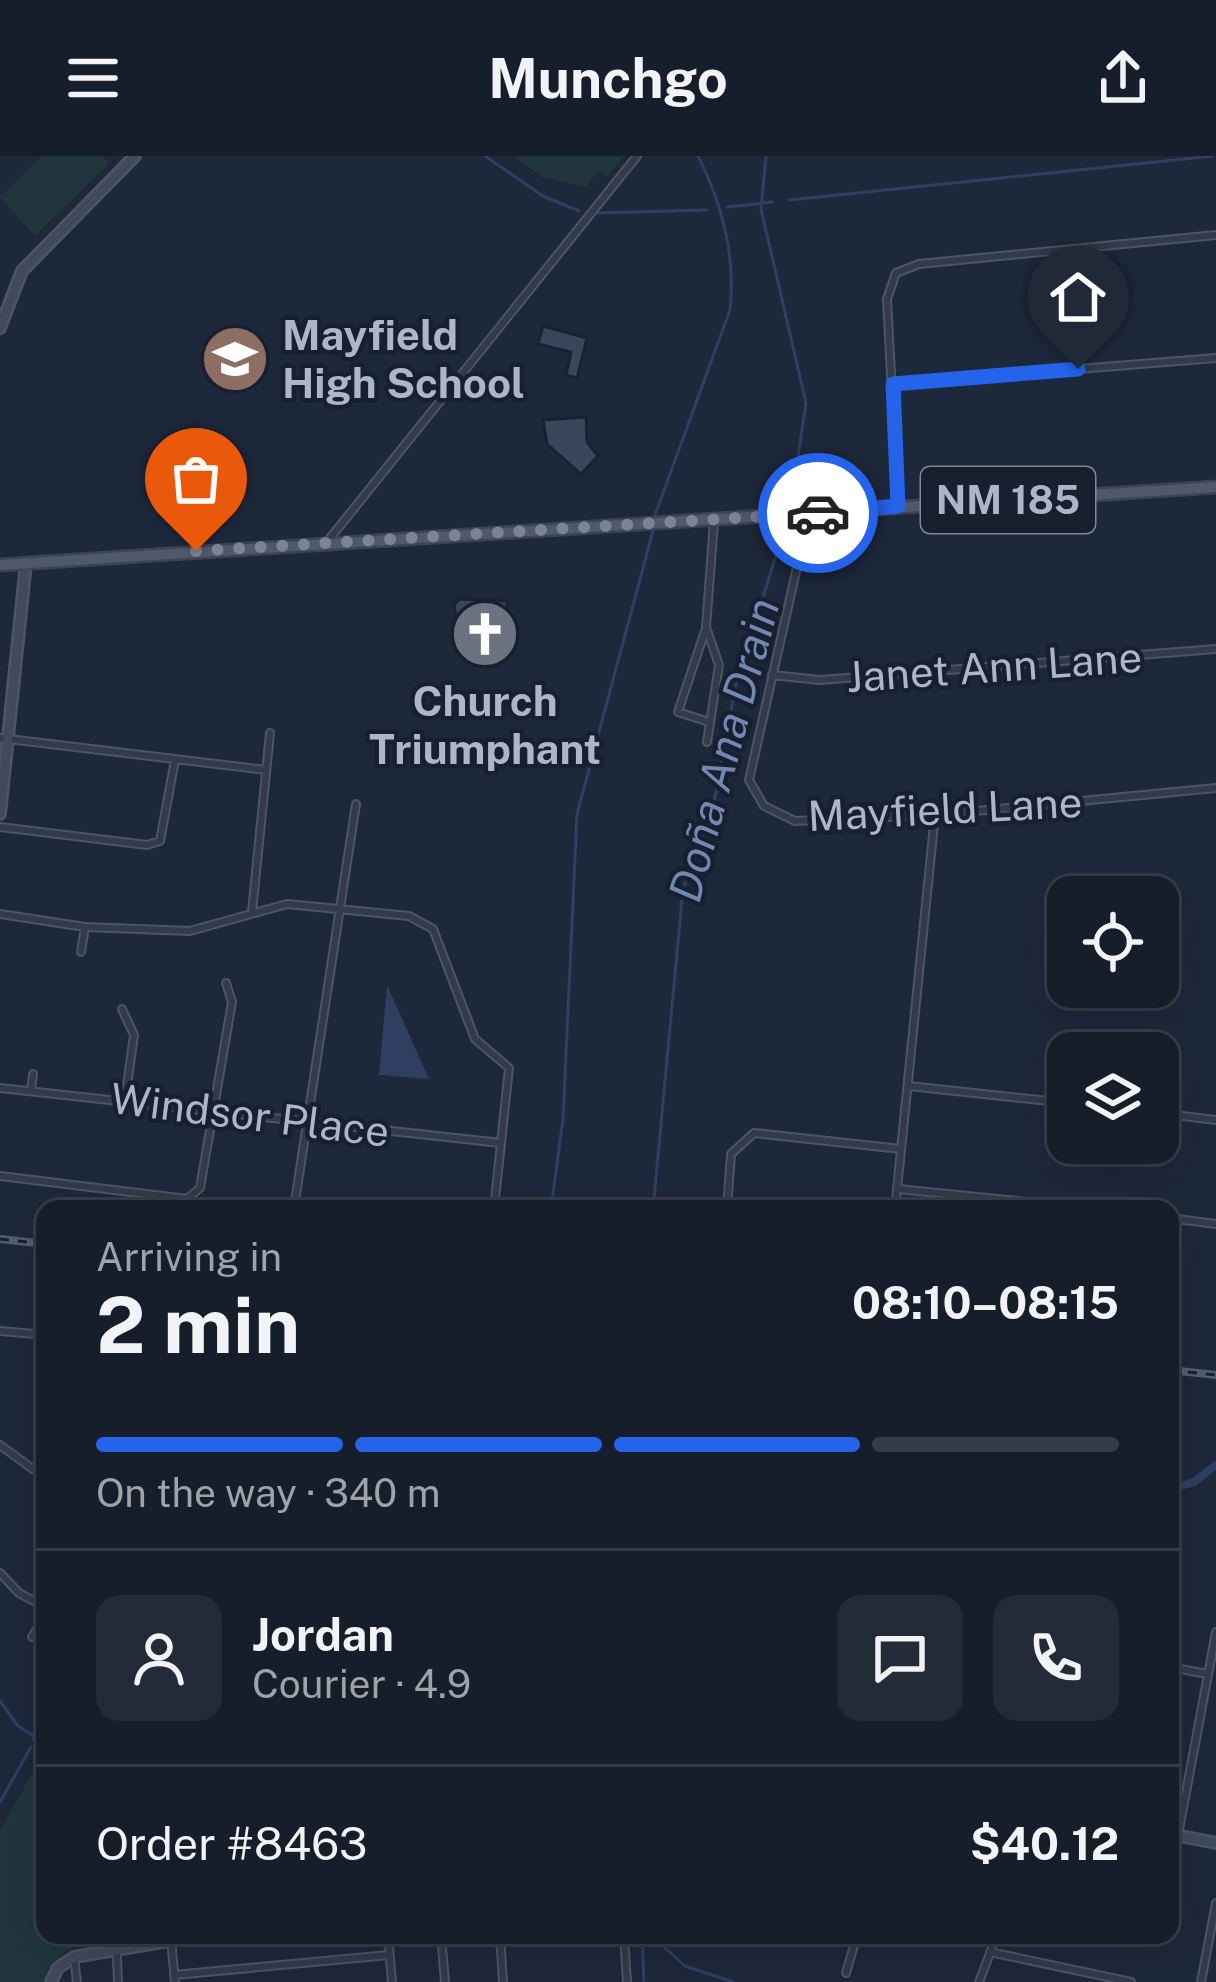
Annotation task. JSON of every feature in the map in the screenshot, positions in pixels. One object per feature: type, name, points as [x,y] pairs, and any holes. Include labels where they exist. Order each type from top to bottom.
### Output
[{"type":"main road","name":"NM 185","points":[[0,565],[1216,487]]},
{"type":"street","points":[[0,328],[22,271],[134,156]]},
{"type":"street","points":[[327,542],[638,156]]},
{"type":"street","points":[[898,506],[887,299],[896,273],[919,264],[1216,235]]},
{"type":"street","points":[[893,384],[1216,358]]},
{"type":"street","name":"Mayfield Lane","points":[[805,514],[748,780],[764,806],[795,821],[935,815],[1216,788]]},
{"type":"street","points":[[710,723],[677,712],[706,627],[714,519]]},
{"type":"street","points":[[0,814],[4,739],[26,562]]},
{"type":"street","points":[[706,627],[719,665],[707,742]]},
{"type":"street","name":"Janet Ann Lane","points":[[772,675],[820,680],[1216,650]]},
{"type":"street","points":[[252,912],[270,734]]},
{"type":"street","points":[[4,739],[266,770]]},
{"type":"street","points":[[0,827],[147,845],[160,841],[175,760]]},
{"type":"street","points":[[299,1200],[356,804]]},
{"type":"street","points":[[897,1200],[935,815]]},
{"type":"street","points":[[0,914],[86,927],[190,931],[287,904],[409,916],[433,929],[475,1039],[509,1068],[495,1200]]},
{"type":"street","points":[[81,952],[86,927]]},
{"type":"street","points":[[0,1176],[188,1198],[200,1188],[232,1002],[226,983]]},
{"type":"street","points":[[122,1009],[134,1035],[125,1100]]},
{"type":"street","points":[[31,1090],[33,1075]]},
{"type":"street","points":[[909,1086],[1047,1101]]},
{"type":"street","name":"Windsor Place","points":[[0,1088],[501,1143]]},
{"type":"street","points":[[1179,1116],[1216,1120]]},
{"type":"street","points":[[728,1200],[731,1154],[754,1133],[902,1149]]},
{"type":"street","points":[[898,1189],[1007,1200]]},
{"type":"street","points":[[1179,1219],[1216,1224]]},
{"type":"street","points":[[0,1330],[36,1334]]},
{"type":"street","points":[[0,1445],[36,1471]]},
{"type":"street","points":[[0,1573],[36,1605]]},
{"type":"street","points":[[32,1637],[36,1629]]},
{"type":"street","points":[[1179,1810],[1216,1632]]},
{"type":"street","points":[[1179,1669],[1207,1674]]},
{"type":"street","points":[[1179,1835],[1216,1843]]},
{"type":"street","points":[[1201,1982],[1216,1903]]},
{"type":"street","points":[[51,1982],[58,1968],[74,1957],[108,1944]]},
{"type":"street","points":[[116,1944],[118,1982]]},
{"type":"street","points":[[171,1944],[174,1979],[389,1955]]},
{"type":"street","points":[[388,1944],[392,1982]]},
{"type":"street","points":[[442,1944],[446,1982]]},
{"type":"street","points":[[501,1944],[503,1982]]},
{"type":"street","points":[[625,1944],[627,1982]]},
{"type":"street","points":[[846,1973],[854,1944]]},
{"type":"street","points":[[979,1982],[993,1944]]},
{"type":"street","points":[[990,1952],[1131,1982]]},
{"type":"street","points":[[74,1957],[77,1982]]},
{"type":"green space","points":[[42,156],[102,156],[109,163],[35,236],[0,197]]},
{"type":"green space","points":[[513,156],[624,156],[607,176],[598,170],[586,187],[542,177]]},
{"type":"green space","points":[[36,1766],[36,1944],[78,1946],[65,1952],[43,1982],[0,1982],[0,1832]]},
{"type":"water","points":[[387,985],[429,1079],[379,1075]]},
{"type":"building","points":[[543,326],[587,338],[577,378],[566,375],[571,352],[538,344]]},
{"type":"building","points":[[586,417],[587,442],[598,456],[581,474],[547,444],[543,420]]},
{"type":"building","name":"Church Triumphant","points":[[459,599],[507,601],[509,649],[462,653],[454,605]]},
{"type":"waterway","points":[[485,156],[543,196],[579,211]]},
{"type":"waterway","points":[[655,515],[730,310],[725,231],[698,156]]},
{"type":"waterway","name":"Doña Ana Drain","points":[[766,156],[761,209],[806,403],[790,511]]},
{"type":"waterway","points":[[789,200],[1213,156]]},
{"type":"waterway","points":[[727,207],[772,202]]},
{"type":"waterway","points":[[597,213],[707,210]]},
{"type":"waterway","name":"Doña Ana Drain","points":[[654,1200],[683,889],[713,808],[736,684],[787,520]]},
{"type":"waterway","points":[[552,1200],[563,1119],[577,814],[653,531]]},
{"type":"waterway","points":[[1179,1486],[1194,1482],[1216,1465]]},
{"type":"waterway","points":[[0,1701],[18,1726],[36,1737]]},
{"type":"waterway","points":[[0,1802],[31,1747]]},
{"type":"waterway","points":[[642,1944],[644,1982]]},
{"type":"waterway","name":"Doña Ana Drain","points":[[661,1944],[685,1966],[733,1982]]},
{"type":"railway","points":[[0,1239],[36,1243]]},
{"type":"railway","points":[[1179,1371],[1216,1375]]},
{"type":"way so far","points":[[196,551],[818,513]]},
{"type":"place","name":"Mayfield High School","points":[[235,359]]},
{"type":"place","name":"Church Triumphant","points":[[485,634]]},
{"type":"route","points":[[818,513],[898,506],[893,384],[1078,369]]}]
